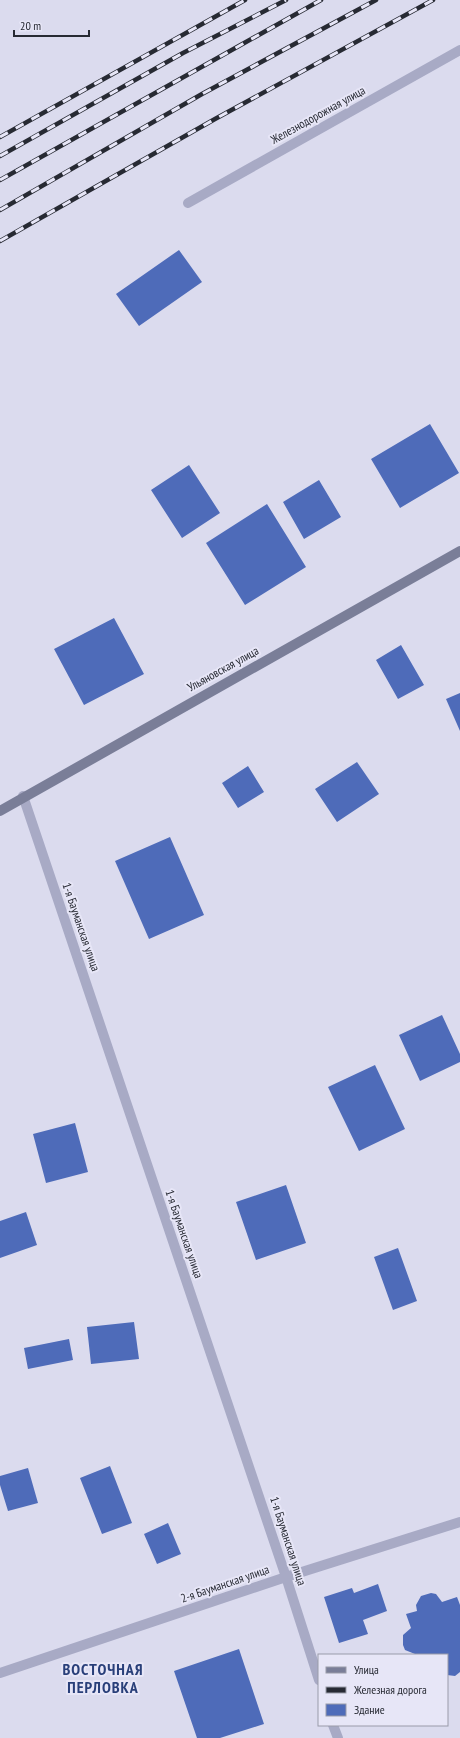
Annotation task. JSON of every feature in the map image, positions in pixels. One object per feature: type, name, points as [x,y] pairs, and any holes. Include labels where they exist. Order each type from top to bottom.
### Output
[{"type":"street","name":"Железнодорожная улица","points":[[188,203],[460,50]]},
{"type":"street","name":"Ульяновская улица","points":[[0,811],[23,796],[460,551]]},
{"type":"street","name":"1-я Бауманская улица","points":[[23,796],[286,1577],[318,1677]]},
{"type":"street","name":"2-я Бауманская улица","points":[[0,1673],[286,1577],[460,1522]]},
{"type":"street","points":[[333,1726],[338,1738]]},
{"type":"building","points":[[179,250],[202,282],[139,326],[116,294]]},
{"type":"building","points":[[430,424],[459,473],[400,508],[371,459]]},
{"type":"building","points":[[189,465],[220,513],[182,538],[151,490]]},
{"type":"building","points":[[319,480],[341,517],[304,539],[283,502]]},
{"type":"building","points":[[267,504],[306,567],[245,605],[206,543]]},
{"type":"building","points":[[114,618],[144,674],[84,705],[54,649]]},
{"type":"building","points":[[401,645],[424,685],[398,699],[376,660]]},
{"type":"building","points":[[460,693],[460,731],[446,699]]},
{"type":"building","points":[[357,762],[379,794],[337,822],[315,789]]},
{"type":"building","points":[[248,766],[264,792],[238,808],[222,783]]},
{"type":"building","points":[[170,837],[204,915],[149,939],[115,861]]},
{"type":"building","points":[[442,1015],[460,1054],[460,1062],[420,1081],[399,1035]]},
{"type":"building","points":[[375,1065],[405,1129],[359,1151],[328,1087]]},
{"type":"building","points":[[75,1123],[88,1172],[46,1183],[33,1134]]},
{"type":"building","points":[[286,1185],[306,1243],[256,1260],[236,1202]]},
{"type":"building","points":[[26,1212],[37,1245],[0,1258],[0,1221]]},
{"type":"building","points":[[398,1248],[417,1301],[393,1310],[374,1257]]},
{"type":"building","points":[[134,1322],[139,1359],[91,1364],[87,1327]]},
{"type":"building","points":[[69,1339],[73,1360],[28,1369],[24,1348]]},
{"type":"building","points":[[110,1466],[132,1523],[102,1534],[80,1478]]},
{"type":"building","points":[[28,1468],[38,1503],[8,1511],[0,1485],[0,1476]]},
{"type":"building","points":[[168,1523],[181,1554],[157,1564],[144,1534]]},
{"type":"building","points":[[378,1584],[387,1611],[363,1620],[368,1634],[339,1643],[324,1597],[352,1588],[354,1593]]},
{"type":"building","points":[[431,1593],[436,1594],[442,1602],[457,1597],[460,1605],[460,1672],[455,1676],[448,1675],[448,1654],[415,1654],[405,1650],[403,1645],[403,1635],[411,1628],[406,1614],[417,1611],[416,1605],[421,1596]]},
{"type":"building","points":[[239,1649],[264,1724],[220,1738],[197,1738],[174,1671]]},
{"type":"railway","points":[[0,137],[245,0]]},
{"type":"railway","points":[[0,156],[183,53],[286,0]]},
{"type":"railway","points":[[0,180],[321,0]]},
{"type":"railway","points":[[0,210],[202,94],[376,0]]},
{"type":"railway","points":[[0,241],[215,119],[433,0]]},
{"type":"district","name":"ВОСТОЧНАЯ ПЕРЛОВКА","points":[[103,1678]]}]
